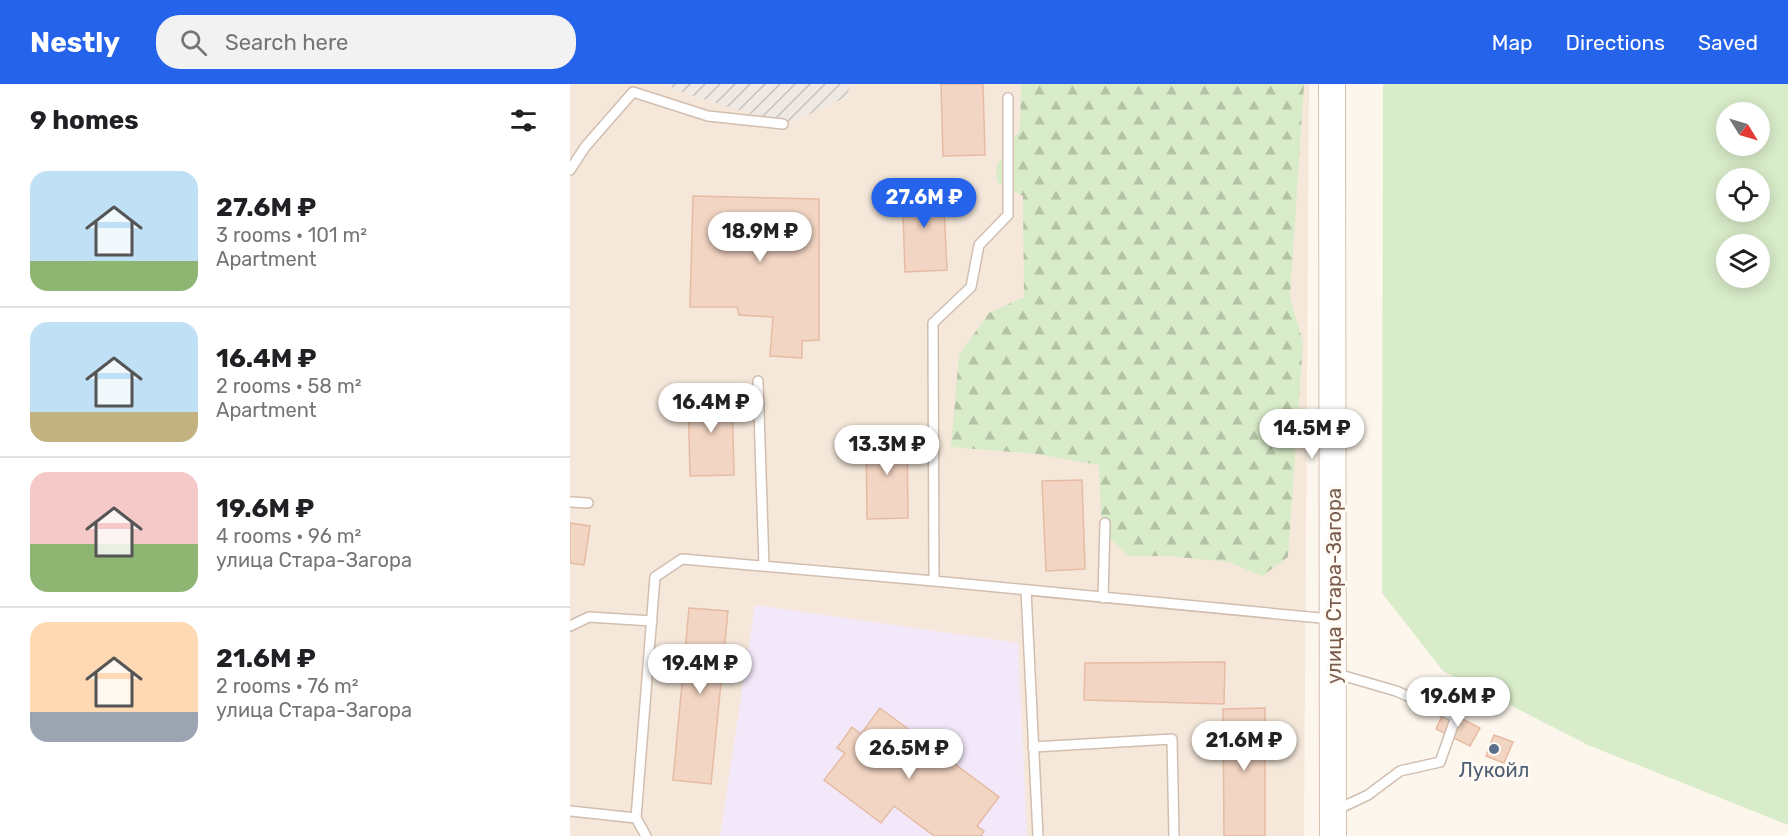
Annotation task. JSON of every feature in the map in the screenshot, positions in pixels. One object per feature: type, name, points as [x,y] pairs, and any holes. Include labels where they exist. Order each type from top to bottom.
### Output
[{"type":"main road","name":"улица Стара-Загора","points":[[1332,84],[1333,824]]},
{"type":"lane","points":[[570,170],[585,147],[633,88],[708,116],[783,124]]},
{"type":"lane","points":[[934,581],[933,322],[971,286],[979,244],[1008,215],[1008,98]]},
{"type":"lane","points":[[758,381],[764,566]]},
{"type":"lane","points":[[570,502],[588,503]]},
{"type":"lane","points":[[1103,598],[1105,523]]},
{"type":"lane","points":[[646,836],[636,818],[655,577],[682,559],[1334,620]]},
{"type":"lane","points":[[1026,590],[1038,836]]},
{"type":"lane","points":[[570,626],[588,617],[652,621]]},
{"type":"lane","points":[[1333,824],[1400,771],[1440,762],[1456,717],[1396,691],[1334,673]]},
{"type":"lane","points":[[1033,747],[1172,739],[1174,836]]},
{"type":"lane","points":[[570,811],[636,818]]},
{"type":"shaded area","points":[[570,84],[1309,84],[1304,836],[570,836]]},
{"type":"shaded area","points":[[668,84],[851,84],[846,97],[786,125],[675,90]]},
{"type":"shaded area","points":[[755,605],[1018,643],[1027,836],[720,836]]},
{"type":"green space","points":[[1021,84],[1304,84],[1290,297],[1303,343],[1288,557],[1262,576],[1229,562],[1167,556],[1129,556],[1111,540],[1101,516],[1099,465],[1037,454],[951,447],[959,355],[989,313],[1024,297],[1023,196],[997,182],[996,166],[1020,130]]},
{"type":"green space","points":[[1383,84],[1788,84],[1788,825],[1588,745],[1443,671],[1382,593]]},
{"type":"building","points":[[941,84],[983,84],[985,155],[943,156]]},
{"type":"building","points":[[943,186],[947,270],[905,272],[902,187]]},
{"type":"building","points":[[693,196],[819,199],[819,340],[802,341],[802,358],[770,356],[773,317],[739,315],[737,307],[690,307]]},
{"type":"building","points":[[732,392],[734,475],[690,476],[688,393]]},
{"type":"building","points":[[907,433],[908,518],[867,519],[866,434]]},
{"type":"building","points":[[1082,480],[1085,569],[1046,571],[1042,481]]},
{"type":"building","points":[[570,523],[590,526],[584,565],[570,563]]},
{"type":"building","points":[[689,608],[728,611],[711,784],[673,780]]},
{"type":"building","points":[[1225,662],[1224,704],[1084,700],[1085,663]]},
{"type":"building","points":[[880,708],[999,797],[977,826],[984,831],[981,836],[934,836],[894,806],[881,823],[824,780],[845,753],[837,748],[852,727],[861,734]]},
{"type":"building","points":[[1265,708],[1265,836],[1224,836],[1223,709]]},
{"type":"building","points":[[1445,710],[1480,728],[1470,746],[1436,729]]},
{"type":"building","points":[[1494,735],[1513,742],[1504,763],[1486,756]]},
{"type":"place","name":"Лукойл","points":[[1494,749]]}]
